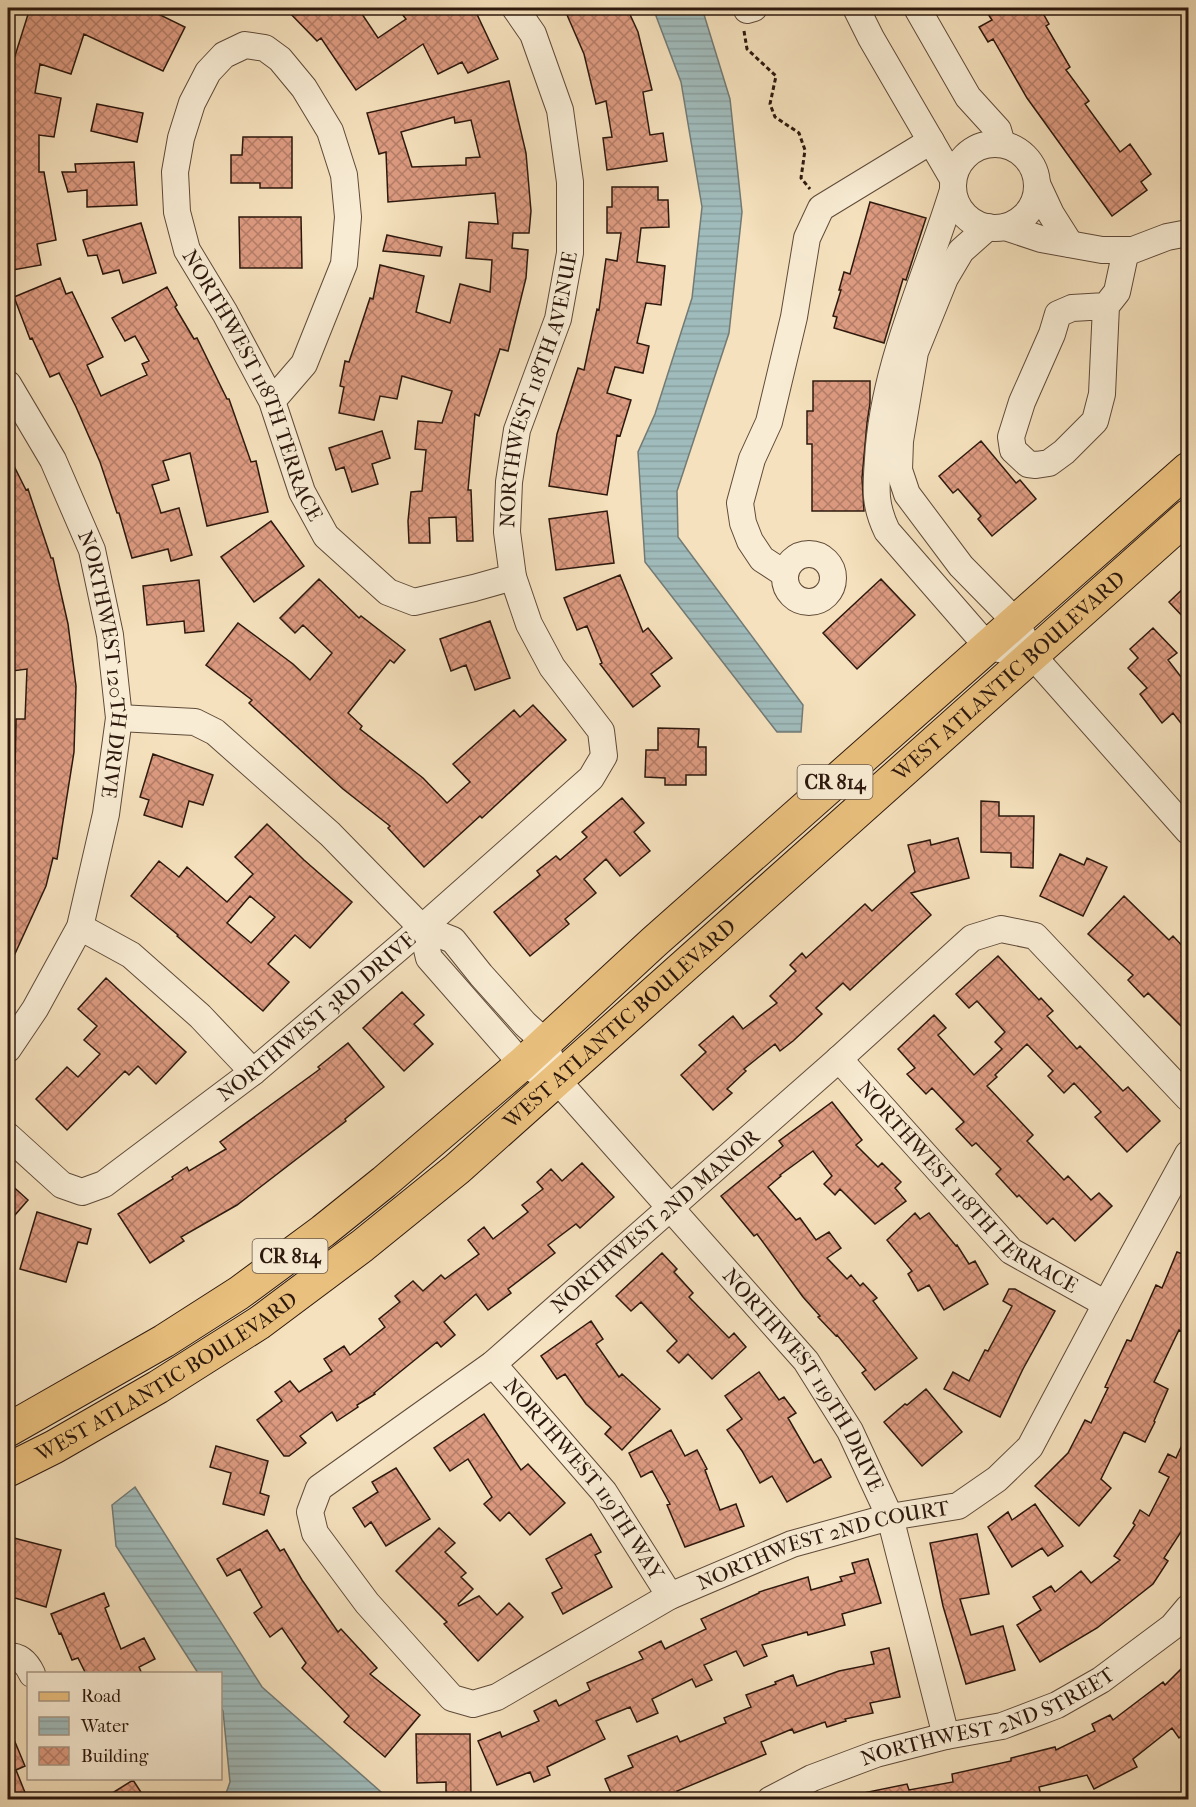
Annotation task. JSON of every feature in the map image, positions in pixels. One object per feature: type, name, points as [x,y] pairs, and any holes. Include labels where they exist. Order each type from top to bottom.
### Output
[{"type":"main road","name":"WEST ATLANTIC BOULEVARD","points":[[8,1430],[164,1341],[239,1293],[323,1231],[384,1182],[533,1053],[654,942],[1188,469]]},
{"type":"main road","name":"WEST ATLANTIC BOULEVARD","points":[[8,1470],[54,1447],[158,1387],[259,1323],[362,1246],[457,1169],[1188,516]]},
{"type":"street","name":"NORTHWEST 118TH AVENUE","points":[[515,8],[533,34],[560,110],[570,182],[570,253],[558,319],[517,430],[508,482],[507,532],[513,577],[529,624],[552,667],[601,731],[604,756]]},
{"type":"street","points":[[856,8],[933,144],[953,184],[955,200],[968,218],[978,224],[1102,250],[1133,250],[1167,237],[1188,233]]},
{"type":"street","points":[[917,8],[968,97],[998,129],[984,148]]},
{"type":"street","name":"NORTHWEST 118TH TERRACE","points":[[272,401],[304,364],[344,264],[348,217],[344,175],[330,131],[304,88],[280,59],[265,48],[245,45],[224,55],[208,72],[192,103],[181,138],[176,172],[177,212],[187,250],[225,313],[272,401],[302,492],[326,536],[388,592],[414,602],[513,577]]},
{"type":"street","points":[[785,574],[762,559],[750,541],[743,524],[740,503],[752,459],[769,422],[794,317],[807,238],[821,208],[933,144],[1016,148],[1027,158],[1034,170],[1037,184],[1051,214],[1070,244]]},
{"type":"street","name":"WEST ATLANTIC BOULEVARD","points":[[984,148],[957,166],[940,232],[894,360],[879,429],[876,497],[887,531],[988,647]]},
{"type":"street","name":"WEST ATLANTIC BOULEVARD","points":[[1016,622],[961,566],[907,494],[899,470],[900,441],[915,352],[945,278],[961,250],[996,227],[1018,221],[1029,211],[1035,198],[1037,184]]},
{"type":"street","points":[[1106,306],[1072,308],[1058,314],[1022,402],[1011,437],[1013,450],[1028,464],[1049,463],[1064,452],[1095,421],[1102,394],[1106,306],[1117,292],[1126,250]]},
{"type":"street","name":"NORTHWEST 120TH DRIVE","points":[[8,384],[53,460],[92,550],[110,635],[119,718],[106,814],[80,927],[35,1009],[8,1049]]},
{"type":"street","points":[[887,531],[918,508]]},
{"type":"street","points":[[1016,622],[1032,655],[1188,831]]},
{"type":"street","points":[[988,647],[1032,655]]},
{"type":"street","name":"NORTHWEST 119TH DRIVE","points":[[119,718],[195,722],[215,732],[330,834],[422,928],[453,940],[525,1024],[533,1053],[806,1361],[850,1431],[890,1517],[945,1736]]},
{"type":"street","name":"NORTHWEST 3RD DRIVE","points":[[8,1136],[62,1185],[82,1192],[104,1184],[253,1072],[422,928],[591,778],[604,756]]},
{"type":"street","points":[[80,927],[131,955],[200,1016],[253,1072]]},
{"type":"street","name":"NORTHWEST 2ND MANOR","points":[[473,1704],[452,1698],[367,1603],[315,1533],[310,1512],[319,1488],[493,1364],[839,1059],[972,938],[1001,929],[1035,936],[1188,1098]]},
{"type":"street","name":"NORTHWEST 118TH TERRACE","points":[[839,1059],[1011,1251],[1106,1304]]},
{"type":"street","name":"NORTHWEST 2ND COURT","points":[[473,1704],[497,1696],[670,1596],[792,1544],[890,1517],[958,1506],[997,1479],[1030,1447],[1188,1154]]},
{"type":"street","name":"NORTHWEST 119TH WAY","points":[[493,1364],[604,1492],[670,1596]]},
{"type":"street","name":"NORTHWEST 2ND STREET","points":[[770,1800],[812,1778],[876,1754],[945,1736],[1002,1726],[1057,1705],[1101,1680],[1164,1634],[1188,1608]]},
{"type":"street","points":[[8,1656],[26,1663],[31,1672]]},
{"type":"path","points":[[746,36],[747,49],[776,76],[770,104],[775,117],[799,133],[805,150],[801,178],[810,189]]},
{"type":"water","points":[[653,8],[702,8],[730,99],[742,212],[729,333],[677,491],[678,537],[803,705],[801,732],[777,732],[645,562],[638,452],[655,414],[692,298],[702,207],[681,82]]},
{"type":"water","points":[[135,1487],[262,1687],[389,1799],[224,1799],[230,1782],[222,1710],[222,1672],[197,1672],[116,1546],[112,1505]]},
{"type":"building","points":[[30,8],[146,8],[185,27],[163,71],[84,34],[71,74],[40,64],[35,93],[61,98],[54,137],[39,135],[39,172],[44,172],[56,240],[37,244],[41,265],[13,270],[8,238],[8,78]]},
{"type":"building","points":[[285,8],[358,8],[378,38],[406,19],[397,8],[474,8],[498,59],[468,73],[462,62],[438,74],[423,44],[356,90],[321,38],[317,41]]},
{"type":"building","points":[[564,8],[627,8],[638,32],[652,90],[643,92],[650,135],[663,133],[667,161],[607,170],[603,138],[612,137],[606,101],[596,104],[584,54]]},
{"type":"building","points":[[984,8],[1040,8],[1049,24],[1046,26],[1070,67],[1066,70],[1089,101],[1085,104],[1120,152],[1130,144],[1151,174],[1141,182],[1147,190],[1112,216],[1027,98],[993,39],[988,42],[979,27],[992,20]]},
{"type":"building","points":[[509,81],[526,153],[531,211],[529,233],[513,233],[512,248],[528,250],[526,278],[508,351],[500,349],[479,416],[475,414],[468,490],[471,490],[473,541],[457,541],[456,517],[429,518],[430,543],[409,543],[408,521],[411,492],[422,491],[426,450],[415,449],[418,421],[442,423],[452,391],[402,376],[397,399],[380,396],[374,420],[339,413],[344,387],[340,386],[345,361],[349,362],[370,298],[373,299],[380,265],[424,276],[416,312],[450,323],[460,284],[490,292],[492,260],[466,258],[469,222],[498,224],[495,193],[388,202],[386,152],[379,154],[367,113]],"holes":[[[454,117],[455,123],[471,120],[480,157],[466,158],[466,165],[412,167],[401,132]]]},
{"type":"building","points":[[97,104],[143,113],[137,142],[91,131]]},
{"type":"building","points":[[243,137],[292,137],[292,188],[260,188],[260,183],[231,183],[231,155],[242,155]]},
{"type":"building","points":[[134,162],[137,205],[87,207],[87,190],[68,192],[62,172],[76,172],[75,164]]},
{"type":"building","points":[[612,187],[658,187],[658,200],[668,200],[669,227],[641,228],[637,262],[665,266],[661,305],[646,303],[637,343],[649,346],[643,373],[615,367],[607,393],[631,400],[620,436],[617,435],[607,495],[549,486],[557,434],[578,368],[584,370],[597,309],[599,310],[606,259],[617,261],[621,233],[607,233],[607,207],[612,207]]},
{"type":"building","points":[[870,202],[926,218],[906,280],[903,279],[884,343],[834,328],[837,317],[833,316],[844,272],[850,274]]},
{"type":"building","points":[[239,217],[301,217],[302,268],[240,268]]},
{"type":"building","points":[[141,223],[156,273],[123,283],[119,270],[103,274],[97,255],[88,256],[83,240]]},
{"type":"building","points":[[387,235],[442,247],[440,256],[383,251]]},
{"type":"building","points":[[60,278],[66,294],[72,292],[103,357],[87,365],[101,396],[147,375],[142,364],[149,361],[135,336],[125,341],[112,318],[167,287],[177,305],[175,307],[194,339],[197,338],[229,399],[251,462],[256,461],[268,512],[207,526],[190,453],[163,461],[169,480],[152,485],[161,513],[179,508],[192,555],[171,561],[168,549],[132,558],[119,513],[117,513],[100,462],[76,407],[59,373],[50,377],[32,338],[30,339],[14,297]]},
{"type":"building","points":[[813,381],[870,381],[870,403],[862,478],[864,511],[812,511],[812,444],[807,444],[807,411],[813,411]]},
{"type":"building","points":[[382,431],[390,458],[372,464],[378,484],[352,492],[344,467],[336,470],[329,448]]},
{"type":"building","points":[[981,441],[1016,483],[1020,480],[1036,499],[992,536],[978,519],[981,516],[958,489],[953,493],[939,476]]},
{"type":"building","points":[[8,454],[26,490],[28,489],[51,558],[53,558],[68,624],[76,686],[74,752],[57,859],[53,858],[46,886],[8,969],[8,792],[11,771],[15,771],[16,719],[25,719],[27,669],[12,671],[8,631],[8,594],[12,593],[8,571]]},
{"type":"building","points":[[607,511],[614,563],[556,570],[549,519]]},
{"type":"building","points":[[271,521],[304,566],[254,602],[221,557]]},
{"type":"building","points":[[620,575],[643,632],[648,628],[672,658],[651,674],[660,686],[633,707],[600,664],[602,663],[587,626],[577,630],[564,598]]},
{"type":"building","points":[[319,579],[359,618],[361,616],[405,650],[394,663],[390,660],[348,713],[362,726],[360,729],[423,778],[447,803],[470,782],[453,764],[514,710],[520,717],[533,705],[566,740],[482,818],[480,816],[424,867],[388,828],[390,826],[343,789],[249,703],[252,700],[206,665],[238,623],[293,664],[310,680],[332,653],[303,625],[295,633],[280,618]]},
{"type":"building","points":[[881,579],[915,615],[857,669],[823,633]]},
{"type":"building","points":[[199,580],[204,631],[185,633],[184,621],[147,625],[143,586]]},
{"type":"building","points":[[1188,584],[1188,622],[1169,602]]},
{"type":"building","points":[[490,621],[510,678],[475,690],[466,665],[451,671],[440,639]]},
{"type":"building","points":[[1153,628],[1177,653],[1168,660],[1188,686],[1188,732],[1173,713],[1162,723],[1140,694],[1147,688],[1128,668],[1138,658],[1130,649]]},
{"type":"building","points":[[658,728],[699,729],[698,747],[706,747],[706,775],[686,775],[686,785],[665,785],[665,778],[645,777],[646,750],[658,750]]},
{"type":"building","points":[[153,754],[213,775],[203,805],[189,801],[182,827],[144,815],[149,800],[140,797]]},
{"type":"building","points":[[622,798],[644,823],[634,832],[650,851],[620,876],[606,859],[584,879],[596,893],[565,919],[569,924],[530,956],[494,912],[540,875],[537,871],[556,856],[560,860],[587,837],[582,832]]},
{"type":"building","points":[[981,801],[999,802],[999,816],[1034,816],[1033,868],[1011,867],[1011,853],[981,852]]},
{"type":"building","points":[[267,824],[352,902],[310,948],[295,935],[268,964],[289,982],[263,1011],[131,896],[159,861],[179,877],[187,867],[227,902],[253,874],[235,857]],"holes":[[[250,896],[275,917],[251,943],[227,923]]]},
{"type":"building","points":[[958,838],[969,878],[911,893],[931,915],[850,990],[843,983],[816,1008],[822,1014],[793,1041],[780,1051],[775,1044],[744,1069],[746,1071],[727,1089],[732,1093],[713,1110],[681,1075],[706,1052],[699,1045],[733,1016],[743,1029],[777,1003],[770,996],[796,971],[790,965],[802,953],[806,958],[865,904],[872,911],[915,872],[908,845],[930,840],[931,845]]},
{"type":"building","points":[[1060,854],[1084,865],[1087,858],[1107,867],[1083,916],[1040,896]]},
{"type":"building","points":[[1124,896],[1169,940],[1173,936],[1188,952],[1188,1033],[1148,993],[1144,997],[1128,980],[1133,975],[1088,934]]},
{"type":"building","points":[[998,956],[1039,1000],[1041,998],[1053,1011],[1047,1016],[1077,1049],[1080,1046],[1123,1091],[1128,1087],[1160,1121],[1127,1152],[1095,1117],[1101,1112],[1074,1083],[1064,1093],[1048,1076],[1053,1071],[1027,1044],[987,1086],[1033,1135],[1027,1141],[1064,1180],[1068,1176],[1091,1200],[1099,1193],[1112,1206],[1075,1241],[1053,1218],[1047,1224],[1019,1195],[1017,1197],[996,1174],[1001,1169],[976,1143],[972,1146],[956,1129],[964,1122],[932,1088],[926,1094],[907,1074],[915,1068],[898,1049],[934,1015],[946,1028],[938,1035],[974,1075],[1002,1049],[995,1042],[1005,1032],[977,1001],[969,1008],[956,994]]},
{"type":"building","points":[[106,978],[186,1052],[156,1084],[138,1066],[129,1075],[125,1071],[67,1130],[36,1099],[67,1067],[78,1077],[100,1054],[84,1040],[97,1026],[78,1009]]},
{"type":"building","points":[[402,992],[424,1015],[414,1024],[433,1044],[404,1071],[363,1028]]},
{"type":"building","points":[[348,1043],[384,1087],[345,1119],[346,1121],[237,1205],[181,1237],[184,1241],[150,1263],[118,1214],[173,1179],[172,1177],[187,1167],[189,1171],[226,1149],[220,1142],[320,1069],[318,1067]]},
{"type":"building","points":[[832,1102],[862,1140],[856,1145],[878,1167],[882,1163],[901,1182],[895,1188],[906,1201],[875,1224],[840,1189],[835,1195],[824,1184],[832,1176],[813,1151],[780,1175],[768,1187],[796,1220],[800,1218],[816,1240],[829,1232],[841,1248],[827,1258],[847,1279],[851,1275],[860,1286],[863,1283],[877,1298],[873,1301],[917,1358],[875,1390],[862,1373],[866,1370],[837,1335],[818,1317],[820,1316],[803,1297],[757,1234],[754,1236],[721,1196],[783,1146],[779,1141]]},
{"type":"building","points":[[582,1163],[614,1197],[580,1228],[576,1224],[548,1245],[555,1253],[508,1289],[511,1293],[488,1310],[476,1294],[444,1322],[455,1335],[441,1347],[437,1342],[375,1394],[337,1421],[332,1412],[300,1436],[306,1443],[289,1456],[284,1456],[257,1420],[282,1401],[275,1392],[290,1381],[299,1392],[332,1371],[324,1359],[344,1346],[350,1355],[385,1327],[379,1319],[400,1302],[395,1296],[413,1281],[423,1291],[441,1275],[445,1279],[479,1254],[468,1240],[484,1227],[493,1239],[528,1212],[522,1205],[543,1189],[537,1182],[551,1169],[562,1181]]},
{"type":"building","points":[[8,1182],[28,1200],[8,1223]]},
{"type":"building","points":[[37,1212],[91,1229],[87,1244],[78,1242],[66,1282],[20,1269]]},
{"type":"building","points":[[915,1213],[920,1219],[929,1213],[957,1245],[969,1264],[975,1261],[988,1284],[944,1310],[929,1285],[918,1291],[908,1274],[912,1271],[887,1240]]},
{"type":"building","points":[[1177,1252],[1188,1256],[1188,1334],[1179,1330],[1154,1382],[1168,1389],[1145,1442],[1124,1432],[1101,1479],[1111,1488],[1079,1526],[1035,1486],[1068,1453],[1085,1420],[1091,1423],[1127,1340],[1131,1341],[1156,1285],[1162,1288]]},
{"type":"building","points":[[662,1253],[677,1269],[674,1272],[693,1293],[689,1297],[729,1338],[734,1333],[746,1347],[712,1379],[688,1354],[679,1363],[667,1351],[677,1341],[641,1302],[631,1311],[616,1296]]},
{"type":"building","points":[[1009,1289],[1015,1289],[1055,1311],[1000,1417],[944,1389],[953,1372],[969,1381],[1012,1306],[1003,1301]]},
{"type":"building","points":[[591,1321],[603,1339],[596,1344],[619,1377],[622,1374],[660,1409],[622,1450],[605,1434],[611,1427],[586,1404],[565,1374],[557,1379],[541,1356]]},
{"type":"building","points":[[759,1372],[779,1400],[784,1397],[796,1413],[788,1418],[814,1463],[821,1459],[831,1477],[787,1502],[772,1476],[760,1483],[727,1430],[742,1419],[725,1396]]},
{"type":"building","points":[[926,1389],[962,1432],[922,1466],[884,1422]]},
{"type":"building","points":[[484,1414],[521,1470],[528,1464],[565,1503],[530,1535],[509,1512],[500,1521],[484,1504],[492,1497],[468,1459],[450,1471],[434,1448]]},
{"type":"building","points":[[671,1430],[685,1456],[697,1450],[707,1469],[705,1470],[720,1510],[736,1504],[744,1526],[685,1547],[667,1505],[670,1504],[652,1471],[641,1477],[629,1453]]},
{"type":"building","points":[[1188,1432],[1188,1521],[1164,1558],[1168,1561],[1153,1584],[1097,1628],[1040,1662],[1017,1625],[1041,1610],[1033,1597],[1051,1586],[1055,1592],[1081,1571],[1091,1583],[1120,1560],[1114,1556],[1135,1525],[1133,1523],[1140,1510],[1149,1516],[1169,1477],[1159,1472],[1168,1454],[1176,1458]]},
{"type":"building","points":[[216,1446],[268,1461],[260,1493],[269,1496],[264,1515],[223,1504],[231,1473],[210,1467]]},
{"type":"building","points":[[396,1468],[430,1519],[386,1546],[371,1522],[365,1527],[353,1508],[378,1492],[372,1482]]},
{"type":"building","points":[[1035,1504],[1063,1546],[1048,1556],[1042,1548],[1012,1567],[988,1527],[1008,1512],[1012,1520]]},
{"type":"building","points":[[439,1528],[455,1543],[445,1552],[466,1573],[461,1577],[473,1589],[458,1604],[459,1606],[479,1596],[497,1615],[509,1603],[523,1617],[478,1661],[444,1624],[447,1622],[396,1571]]},
{"type":"building","points":[[267,1530],[280,1551],[284,1549],[302,1580],[338,1632],[341,1629],[377,1668],[370,1674],[420,1715],[385,1757],[344,1722],[349,1716],[302,1668],[306,1663],[282,1628],[270,1637],[254,1613],[262,1607],[240,1569],[227,1576],[217,1559]]},
{"type":"building","points":[[591,1534],[601,1552],[595,1555],[612,1587],[563,1614],[552,1593],[562,1588],[546,1559]]},
{"type":"building","points":[[977,1534],[989,1594],[960,1599],[971,1635],[1003,1626],[1015,1670],[966,1684],[943,1606],[930,1543]]},
{"type":"building","points":[[10,1537],[61,1550],[46,1607],[8,1596]]},
{"type":"building","points":[[868,1559],[881,1603],[842,1614],[845,1625],[808,1635],[807,1632],[762,1645],[767,1656],[744,1666],[736,1651],[704,1665],[712,1680],[696,1687],[692,1679],[652,1699],[658,1713],[637,1722],[630,1707],[596,1721],[605,1739],[547,1767],[550,1775],[534,1782],[530,1772],[497,1785],[478,1741],[500,1732],[502,1737],[539,1721],[534,1711],[556,1700],[559,1706],[590,1690],[587,1683],[643,1659],[639,1652],[661,1641],[665,1649],[706,1629],[701,1619],[759,1592],[808,1577],[811,1590],[842,1581],[840,1577],[855,1573],[852,1563]]},
{"type":"building","points":[[104,1593],[109,1606],[105,1608],[121,1649],[144,1638],[155,1659],[139,1667],[141,1672],[85,1672],[78,1658],[72,1660],[51,1614]]},
{"type":"building","points":[[889,1648],[900,1697],[870,1703],[873,1713],[845,1719],[846,1721],[827,1727],[825,1722],[794,1733],[792,1729],[761,1742],[766,1754],[677,1791],[679,1794],[667,1800],[614,1800],[605,1779],[633,1767],[628,1756],[677,1736],[680,1742],[726,1723],[724,1718],[751,1707],[746,1695],[776,1684],[775,1682],[793,1675],[797,1686],[839,1671],[874,1664],[871,1652]]},
{"type":"building","points":[[1188,1662],[1188,1731],[1179,1738],[1172,1728],[1133,1759],[1137,1767],[1094,1789],[1087,1775],[1039,1787],[1042,1800],[863,1800],[863,1793],[907,1784],[909,1790],[953,1782],[952,1774],[1011,1761],[1011,1758],[1055,1747],[1056,1750],[1095,1731],[1092,1724],[1110,1715],[1113,1720],[1163,1682],[1165,1685]]},
{"type":"building","points":[[8,1725],[25,1766],[16,1770],[28,1800],[8,1800]]},
{"type":"building","points":[[416,1734],[470,1734],[471,1796],[446,1796],[446,1782],[417,1783]]},
{"type":"building","points":[[133,1780],[146,1800],[101,1800]]}]
